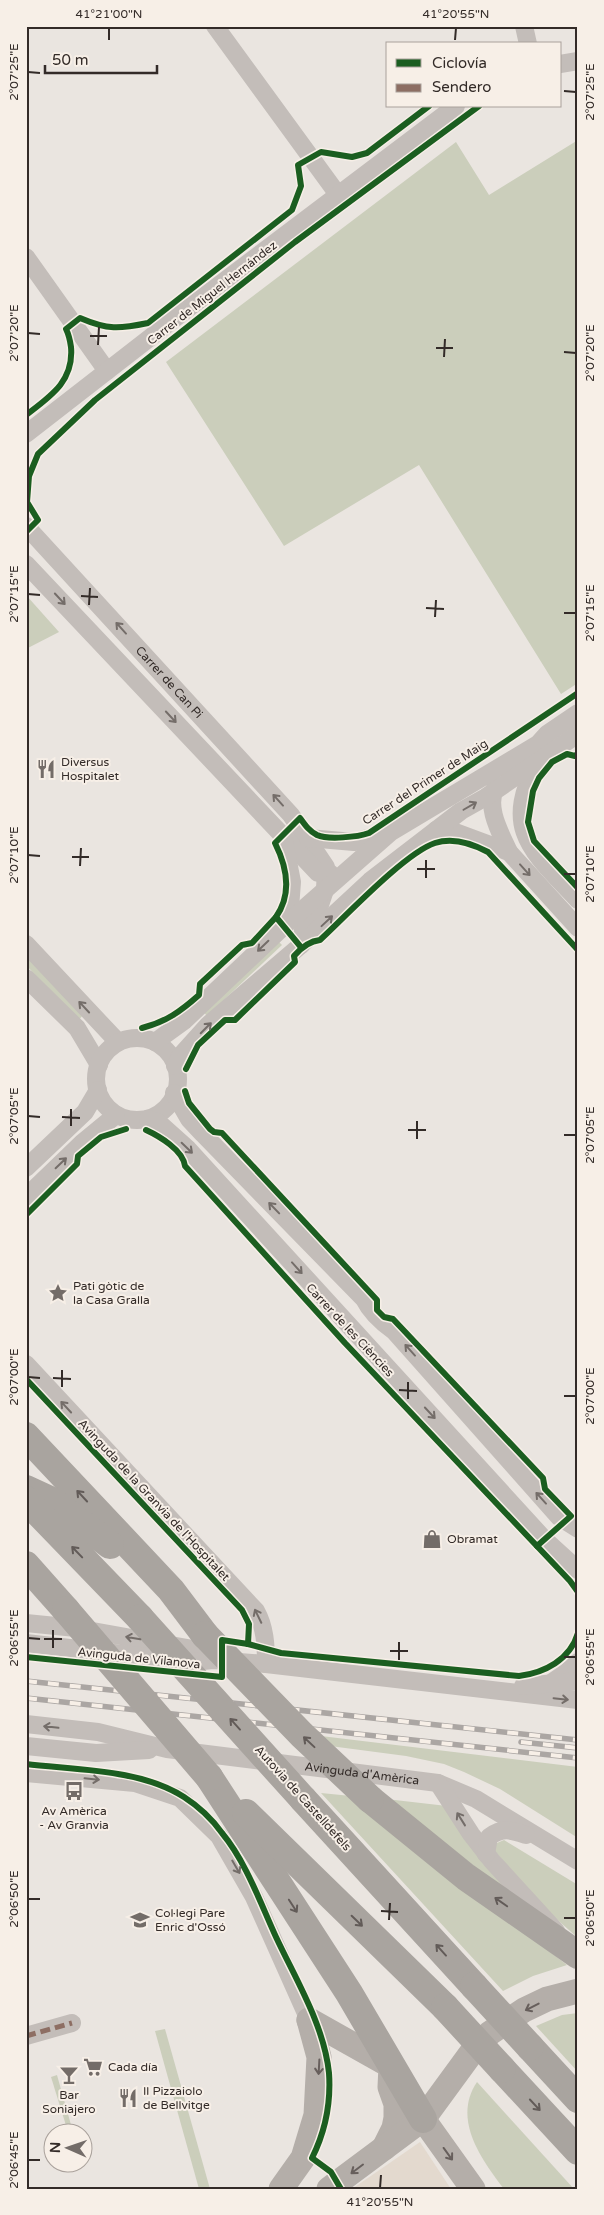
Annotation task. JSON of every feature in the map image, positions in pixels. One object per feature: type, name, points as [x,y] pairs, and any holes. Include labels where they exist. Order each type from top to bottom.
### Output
[{"type":"highway","points":[[26,1436],[171,1590],[209,1647]]},
{"type":"highway","points":[[26,1489],[52,1501],[106,1542],[209,1647],[370,1799],[466,1877],[575,1951]]},
{"type":"highway","name":"Autovia de Castelldefels","points":[[26,1500],[140,1618],[578,2099]]},
{"type":"highway","points":[[26,1565],[209,1777],[445,2007],[578,2151]]},
{"type":"highway","points":[[209,1777],[319,1945],[423,2119]]},
{"type":"street","points":[[215,26],[340,196]]},
{"type":"street","points":[[524,26],[528,42]]},
{"type":"street","name":"Carrer de Miguel Hernández","points":[[26,434],[453,108]]},
{"type":"street","points":[[26,257],[107,371]]},
{"type":"street","name":"Carrer de Can Pi","points":[[27,526],[284,807],[308,838],[326,867],[325,890],[319,908],[304,923],[301,945]]},
{"type":"street","name":"Carrer de Can Pi","points":[[26,564],[318,873],[326,873]]},
{"type":"street","name":"Carrer del Primer de Maig","points":[[175,1066],[181,1055],[208,1025],[301,945],[370,881],[436,830],[494,791],[539,751],[547,734],[578,713]]},
{"type":"street","name":"Carrer del Primer de Maig","points":[[155,1042],[184,1021],[289,921],[391,832],[539,751],[578,734]]},
{"type":"street","points":[[539,751],[523,793],[521,810],[526,838],[534,853],[578,900]]},
{"type":"street","points":[[494,791],[491,799],[496,824],[509,852],[578,928]]},
{"type":"street","points":[[436,830],[455,832],[509,852]]},
{"type":"street","points":[[308,838],[354,842],[391,832]]},
{"type":"street","points":[[283,836],[292,882],[289,921]]},
{"type":"street","points":[[326,873],[345,872],[381,853],[402,855]]},
{"type":"street","points":[[26,944],[118,1042]]},
{"type":"street","points":[[26,978],[77,1028],[99,1065]]},
{"type":"street","points":[[139,1037],[155,1042],[169,1054],[175,1066],[174,1094],[169,1104],[148,1119],[134,1121],[116,1115],[103,1101],[98,1090],[99,1065],[107,1051],[118,1042],[139,1037]]},
{"type":"street","points":[[26,1168],[85,1112],[98,1090]]},
{"type":"street","points":[[174,1094],[189,1119],[364,1299],[370,1310],[383,1324],[394,1331],[559,1517],[578,1530]]},
{"type":"street","points":[[26,1197],[82,1143],[116,1115]]},
{"type":"street","name":"Carrer de les Ciències","points":[[148,1119],[159,1123],[188,1149],[545,1540],[578,1570]]},
{"type":"street","name":"Avinguda de la Granvia de l'Hospitalet","points":[[26,1364],[256,1610],[263,1627],[266,1664]]},
{"type":"street","name":"Avinguda de Vilanova","points":[[26,1623],[76,1628],[193,1649],[209,1647],[266,1664],[478,1688]]},
{"type":"street","name":"Avinguda de Vilanova","points":[[26,1643],[192,1662],[209,1647]]},
{"type":"street","points":[[547,1685],[578,1662]]},
{"type":"street","points":[[478,1688],[578,1682]]},
{"type":"street","points":[[478,1688],[578,1700]]},
{"type":"street","name":"Avinguda d'Amèrica","points":[[26,1724],[98,1732],[167,1749],[438,1783],[476,1799],[578,1861]]},
{"type":"street","name":"Avinguda d'Amèrica","points":[[26,1746],[96,1753],[167,1749]]},
{"type":"street","points":[[26,1772],[135,1783],[180,1798],[219,1836],[254,1897],[309,2020],[319,2057],[316,2115],[303,2158],[281,2189]]},
{"type":"street","points":[[438,1783],[470,1834],[486,1854],[575,1951]]},
{"type":"street","name":"Avinguda d'Amèrica","points":[[486,1854],[489,1837],[499,1830],[508,1829],[546,1841]]},
{"type":"street","points":[[329,2189],[423,2119],[472,2052],[490,2033],[524,2010],[546,1999],[578,1991]]},
{"type":"street","points":[[309,2020],[391,2066],[390,2087],[396,2104],[396,2118],[394,2128],[384,2149]]},
{"type":"street","points":[[26,2036],[72,2024]]},
{"type":"street","points":[[423,2119],[473,2189]]},
{"type":"green space","points":[[578,140],[578,683],[561,694],[419,465],[284,546],[166,362],[456,142],[489,195]]},
{"type":"green space","points":[[26,595],[59,632],[26,649]]},
{"type":"green space","points":[[277,940],[282,945],[207,1016],[202,1010]]},
{"type":"green space","points":[[26,954],[83,1015],[78,1021],[26,965]]},
{"type":"green space","points":[[321,1736],[578,1767],[578,1838],[500,1789],[444,1764],[406,1756],[330,1746]]},
{"type":"green space","points":[[321,1793],[351,1796],[567,1965],[533,1976],[503,1991]]},
{"type":"green space","points":[[386,1799],[447,1806],[542,1918]]},
{"type":"green space","points":[[504,1840],[578,1885],[578,1938],[544,1908],[493,1849],[497,1843]]},
{"type":"green space","points":[[578,2013],[578,2072],[536,2026],[562,2015]]},
{"type":"green space","points":[[165,2029],[210,2189],[199,2189],[155,2031]]},
{"type":"green space","points":[[57,2075],[70,2122],[65,2122],[51,2077]]},
{"type":"green space","points":[[477,2082],[574,2189],[504,2189],[479,2152],[468,2124],[467,2110],[470,2096]]},
{"type":"shaded area","points":[[420,2142],[451,2189],[352,2189]]},
{"type":"railway","points":[[26,1681],[578,1740]]},
{"type":"railway","points":[[26,1698],[578,1758]]},
{"type":"railway","points":[[521,1742],[578,1748]]},
{"type":"marked path","points":[[26,2036],[72,2023]]},
{"type":"cycle path","points":[[26,415],[52,394],[65,378],[71,359],[71,344],[66,329],[80,318],[98,325],[114,327],[148,323],[292,210],[301,186],[298,165],[321,152],[352,157],[367,153],[426,108]]},
{"type":"cycle path","points":[[26,532],[38,520],[27,502],[29,476],[38,454],[95,400],[295,242],[476,108]]},
{"type":"cycle path","points":[[300,946],[276,917],[284,899],[286,880],[285,871],[275,843],[300,818],[312,832],[322,837],[358,836],[369,833],[578,693]]},
{"type":"cycle path","points":[[578,754],[575,756],[567,754],[552,762],[539,778],[533,791],[528,822],[534,841],[578,888]]},
{"type":"cycle path","points":[[186,1069],[198,1045],[225,1020],[235,1020],[295,962],[294,956],[299,951],[309,944],[320,940],[392,872],[408,859],[435,843],[442,841],[463,842],[488,852],[578,950]]},
{"type":"cycle path","points":[[142,1028],[166,1019],[192,1001],[199,995],[200,984],[242,945],[252,943],[276,917]]},
{"type":"cycle path","points":[[185,1091],[189,1103],[210,1129],[214,1132],[222,1133],[377,1300],[377,1310],[384,1317],[393,1319],[543,1478],[545,1489],[571,1516],[537,1546]]},
{"type":"cycle path","points":[[26,1215],[77,1164],[78,1156],[101,1137],[126,1129]]},
{"type":"cycle path","points":[[146,1130],[164,1140],[180,1154],[185,1166],[345,1343],[570,1581],[578,1592]]},
{"type":"cycle path","points":[[26,1379],[242,1610],[249,1624],[248,1644]]},
{"type":"cycle path","points":[[26,1657],[222,1677],[222,1640],[248,1644],[281,1653],[519,1676],[538,1672],[555,1664],[569,1651],[578,1633]]},
{"type":"cycle path","points":[[26,1764],[108,1772],[148,1781],[167,1788],[184,1797],[200,1809],[231,1844],[252,1883],[308,2003],[321,2038],[329,2073],[329,2095],[324,2127],[312,2158],[331,2172],[341,2189]]},
{"type":"place","name":"Diversus Hospitalet","points":[[46,769]]},
{"type":"place","name":"Pati gòtic de la Casa Gralla","points":[[58,1293]]},
{"type":"place","name":"Obramat","points":[[432,1539]]},
{"type":"place","name":"Av Amèrica - Av Granvia","points":[[74,1791]]},
{"type":"place","name":"Col·legi Pare Enric d'Ossó","points":[[140,1920]]},
{"type":"place","name":"Cada día","points":[[93,2067]]},
{"type":"place","name":"Bar Soniajero","points":[[69,2075]]},
{"type":"place","name":"Il Pizzaiolo de Bellvitge","points":[[128,2098]]}]
